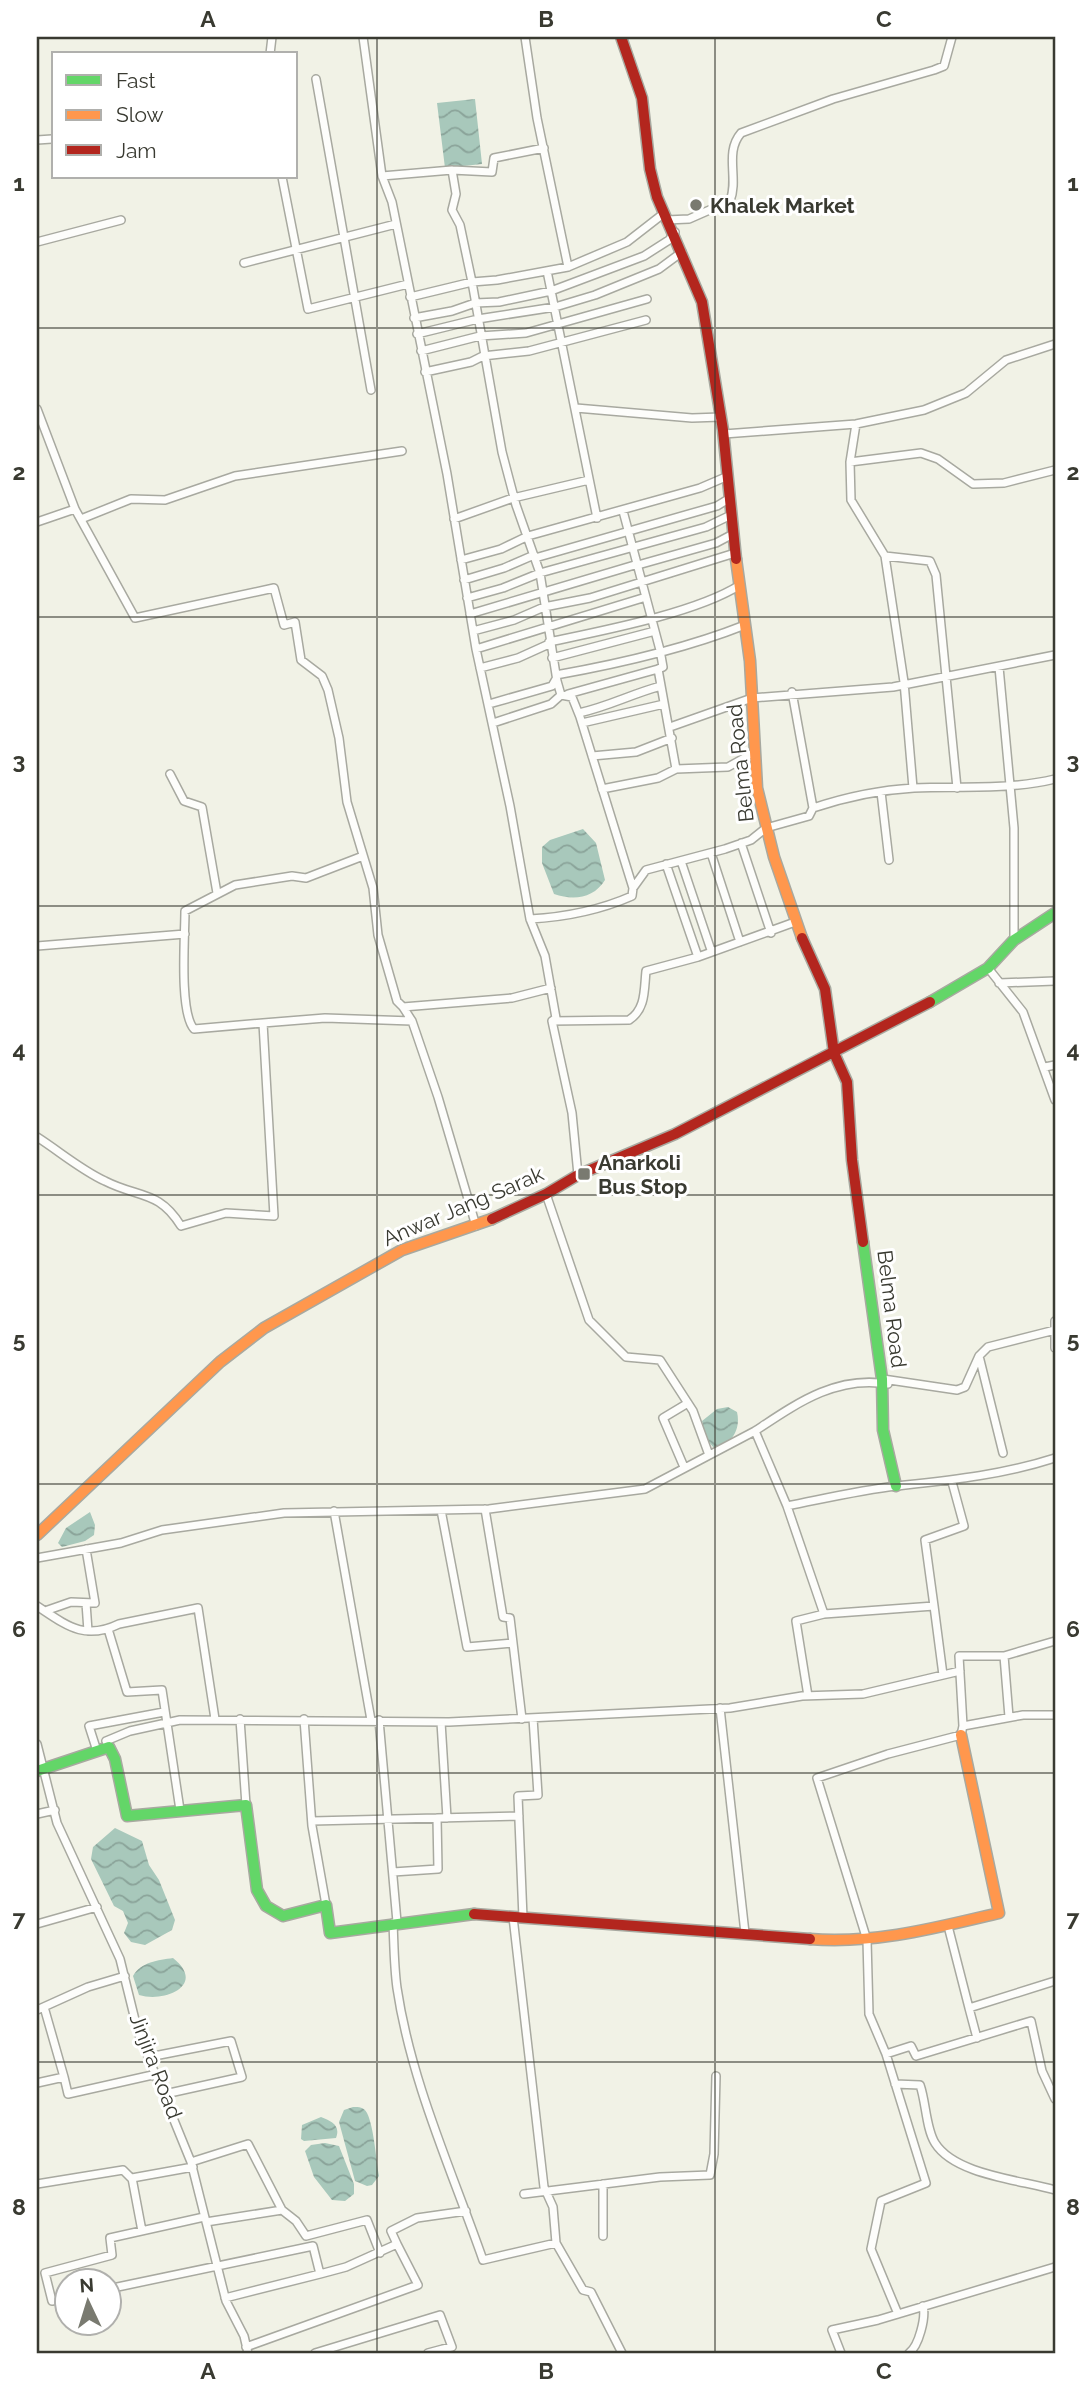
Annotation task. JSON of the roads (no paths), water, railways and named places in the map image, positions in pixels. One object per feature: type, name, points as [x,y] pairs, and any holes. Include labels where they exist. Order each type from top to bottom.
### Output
[{"type":"street","points":[[363,37],[383,176],[408,284],[530,919],[545,956],[556,1018],[552,1021]]},
{"type":"street","points":[[525,37],[568,267]]},
{"type":"street","name":"Belma Road","points":[[621,37],[642,98],[650,169],[664,217],[675,232],[702,302],[724,434],[752,698],[757,788],[766,828],[795,922],[825,989],[834,1053],[847,1082],[852,1160],[882,1379],[883,1430],[896,1486]]},
{"type":"street","points":[[410,297],[472,282],[568,267],[627,242],[664,217],[689,219],[730,201],[733,193],[732,151],[741,133],[833,99],[934,70],[944,65],[952,37]]},
{"type":"street","points":[[316,79],[371,390]]},
{"type":"street","points":[[37,140],[52,139]]},
{"type":"street","points":[[383,176],[452,170],[492,172],[494,158],[544,148]]},
{"type":"street","points":[[452,170],[456,194],[452,209],[458,218],[472,282],[480,336],[513,498],[540,573],[556,677],[564,694],[579,713],[633,888],[632,896],[609,906],[565,917],[530,919]]},
{"type":"street","points":[[282,178],[308,309],[408,284]]},
{"type":"street","points":[[37,242],[121,220]]},
{"type":"street","points":[[244,263],[396,224]]},
{"type":"street","points":[[414,318],[452,311],[475,303],[499,302],[551,291],[644,256],[669,240],[675,232]]},
{"type":"street","points":[[417,334],[478,319],[555,307],[659,269],[682,252]]},
{"type":"street","points":[[547,271],[597,518]]},
{"type":"street","points":[[421,351],[480,336],[491,338],[527,333],[647,299]]},
{"type":"street","points":[[425,372],[471,362],[484,356],[529,351],[646,320]]},
{"type":"street","points":[[724,434],[856,424],[924,410],[966,393],[1006,360],[1055,344]]},
{"type":"street","points":[[576,408],[632,415],[721,416]]},
{"type":"street","points":[[37,409],[75,509],[135,618],[275,589],[284,625],[295,622],[301,660],[322,676],[328,690],[339,738],[347,802],[377,908],[378,935],[397,1001],[412,1021],[470,1198],[476,1226]]},
{"type":"street","points":[[856,424],[849,462],[851,500],[885,556],[904,682],[913,788]]},
{"type":"street","points":[[80,519],[131,499],[165,500],[235,476],[402,451]]},
{"type":"street","points":[[849,462],[922,453],[938,458],[972,484],[1004,482],[1055,470]]},
{"type":"street","points":[[461,560],[501,549],[528,536],[700,488],[728,476]]},
{"type":"street","points":[[454,519],[513,498],[589,480]]},
{"type":"street","points":[[464,580],[535,556],[717,506],[730,498]]},
{"type":"street","points":[[37,522],[75,509]]},
{"type":"street","points":[[493,723],[551,704],[564,694],[663,667],[623,511]]},
{"type":"street","points":[[467,598],[503,588],[540,573],[706,527],[731,515]]},
{"type":"street","points":[[470,614],[542,590],[578,583],[716,543],[733,534]]},
{"type":"street","points":[[473,631],[514,620],[544,607],[590,598],[709,564],[736,553]]},
{"type":"street","points":[[885,556],[930,561],[939,589],[944,675],[957,788]]},
{"type":"street","points":[[480,668],[518,658],[549,643],[652,617],[724,595],[740,585]]},
{"type":"street","points":[[476,649],[547,625],[646,597]]},
{"type":"street","points":[[556,677],[709,639],[745,625]]},
{"type":"street","points":[[552,658],[655,631]]},
{"type":"street","points":[[670,727],[752,698],[792,692],[843,692],[893,687],[904,682],[1055,655]]},
{"type":"street","points":[[999,667],[1011,783],[1014,940]]},
{"type":"street","points":[[657,669],[676,769]]},
{"type":"street","points":[[489,704],[552,686],[556,677]]},
{"type":"street","points":[[579,713],[615,705],[630,696],[661,686]]},
{"type":"street","points":[[633,888],[646,870],[711,853],[741,843],[766,828],[809,816],[813,808],[792,692]]},
{"type":"street","points":[[582,723],[664,704]]},
{"type":"street","points":[[592,756],[636,752],[672,738]]},
{"type":"street","points":[[603,789],[658,778],[676,769],[728,767],[755,752]]},
{"type":"street","points":[[170,774],[184,801],[202,807],[217,893]]},
{"type":"street","points":[[813,808],[855,794],[1011,783],[1029,786],[1055,779]]},
{"type":"street","points":[[881,792],[889,860]]},
{"type":"street","points":[[741,843],[771,933]]},
{"type":"street","points":[[711,853],[740,942]]},
{"type":"street","points":[[363,856],[306,878],[292,876],[245,883],[217,893],[185,911],[186,1002],[190,1024],[194,1029],[325,1018],[412,1021]]},
{"type":"street","points":[[681,861],[711,950]]},
{"type":"street","points":[[666,864],[698,957]]},
{"type":"street","name":"Anwar Jang Sarak","points":[[37,1535],[220,1362],[264,1328],[402,1250],[476,1226],[546,1194],[578,1175],[675,1134],[901,1019],[988,968],[1014,940],[1055,913]]},
{"type":"street","points":[[552,1021],[629,1020],[638,1014],[642,1005],[646,971],[771,933],[795,922]]},
{"type":"street","points":[[37,946],[185,934]]},
{"type":"street","points":[[988,968],[1023,1012],[1055,1100]]},
{"type":"street","points":[[999,983],[1055,981]]},
{"type":"street","points":[[403,1007],[512,998],[551,988]]},
{"type":"street","points":[[552,1021],[572,1113],[578,1175]]},
{"type":"street","points":[[37,1137],[104,1181],[156,1198],[171,1209],[181,1226],[226,1213],[274,1216],[263,1023]]},
{"type":"street","points":[[1045,1067],[1055,1065]]},
{"type":"street","points":[[546,1194],[589,1320],[626,1357],[660,1360],[688,1403],[709,1455]]},
{"type":"street","points":[[1055,1321],[1055,1348]]},
{"type":"street","points":[[882,1379],[957,1390],[965,1387],[979,1356],[988,1347],[1054,1330]]},
{"type":"street","points":[[979,1356],[1003,1453]]},
{"type":"street","points":[[37,1558],[121,1543],[162,1530],[284,1513],[485,1509],[645,1489],[755,1431],[819,1392],[861,1381],[888,1384],[882,1379]]},
{"type":"street","points":[[684,1467],[663,1418],[688,1403]]},
{"type":"street","points":[[755,1431],[786,1506],[824,1614]]},
{"type":"street","points":[[786,1506],[896,1486],[952,1482],[1008,1473],[1055,1458]]},
{"type":"street","points":[[943,1675],[925,1540],[964,1526],[952,1482]]},
{"type":"street","points":[[485,1509],[503,1617],[510,1618],[522,1719]]},
{"type":"street","points":[[441,1510],[467,1647],[513,1643]]},
{"type":"street","points":[[334,1511],[375,1720],[393,1872],[398,1988],[433,2124],[483,2260],[556,2243]]},
{"type":"street","points":[[45,1611],[71,1602],[95,1603],[86,1549]]},
{"type":"street","points":[[86,1603],[88,1631]]},
{"type":"street","points":[[37,1606],[77,1632],[108,1629],[119,1623],[198,1608],[215,1719]]},
{"type":"street","points":[[807,1696],[796,1621],[824,1614],[934,1606]]},
{"type":"street","points":[[108,1629],[127,1692],[162,1690],[180,1810]]},
{"type":"street","points":[[304,1719],[312,1821],[330,1933],[395,1922],[481,1913],[849,1942],[904,1936],[999,1913],[962,1730],[959,1656],[1004,1656],[1055,1642]]},
{"type":"street","points":[[1004,1656],[1009,1717]]},
{"type":"street","points":[[246,1805],[127,1816],[115,1759],[106,1741],[130,1731],[166,1723],[215,1719],[440,1722],[720,1708],[807,1696],[863,1694],[960,1671]]},
{"type":"street","points":[[720,1708],[745,1933]]},
{"type":"street","points":[[97,1751],[89,1726],[164,1712]]},
{"type":"street","points":[[898,2314],[871,2249],[881,2201],[926,2183],[886,2054],[869,2014],[867,1940],[817,1779],[1009,1717],[1055,1715]]},
{"type":"street","points":[[533,1718],[538,1795],[518,1796],[518,1917],[545,2189],[553,2207],[556,2243],[583,2290],[591,2292],[622,2353]]},
{"type":"street","points":[[240,1719],[246,1805],[257,1890],[266,1906],[283,1916],[326,1905]]},
{"type":"street","points":[[440,1722],[447,1818]]},
{"type":"street","name":"Jinjira Road","points":[[37,1744],[40,1770],[55,1810],[57,1824],[97,1908],[125,1976],[138,2032],[192,2164],[225,2298],[247,2350]]},
{"type":"street","points":[[40,1770],[109,1747]]},
{"type":"street","points":[[37,1814],[55,1810]]},
{"type":"street","points":[[312,1821],[519,1816]]},
{"type":"street","points":[[393,1872],[438,1870],[437,1818]]},
{"type":"street","points":[[37,1924],[97,1908]]},
{"type":"street","points":[[948,1926],[976,2038]]},
{"type":"street","points":[[125,1976],[88,1987],[40,2009],[68,2094],[157,2074]]},
{"type":"street","points":[[969,2008],[1055,1981]]},
{"type":"street","points":[[886,2054],[911,2046],[916,2056],[1031,2021],[1042,2071],[1055,2099]]},
{"type":"street","points":[[149,2057],[232,2041],[242,2077],[165,2094]]},
{"type":"street","points":[[524,2194],[545,2189],[710,2175],[714,2154],[716,2076]]},
{"type":"street","points":[[37,2083],[64,2077]]},
{"type":"street","points":[[895,2084],[920,2085],[933,2141],[949,2158],[979,2171],[1055,2190]]},
{"type":"street","points":[[132,2179],[192,2164],[248,2144],[282,2210],[296,2221],[306,2236],[367,2220],[380,2253]]},
{"type":"street","points":[[37,2184],[123,2170],[132,2179],[142,2231]]},
{"type":"street","points":[[603,2184],[603,2236]]},
{"type":"street","points":[[64,2268],[112,2255],[110,2238],[205,2220],[282,2210]]},
{"type":"street","points":[[247,2350],[418,2285],[391,2231],[409,2221],[466,2211]]},
{"type":"street","points":[[225,2298],[320,2274],[397,2245]]},
{"type":"street","points":[[122,2286],[313,2246],[320,2274]]},
{"type":"street","points":[[841,2353],[832,2330],[898,2314],[1055,2267]]},
{"type":"street","points":[[52,2271],[45,2273],[52,2301]]},
{"type":"street","points":[[909,2353],[914,2349],[925,2314],[923,2306]]},
{"type":"street","points":[[315,2353],[440,2315],[452,2347],[428,2353]]},
{"type":"water","points":[[475,99],[482,164],[445,168],[437,103]]},
{"type":"water","points":[[583,829],[596,843],[605,880],[595,891],[583,896],[554,894],[542,863],[542,847],[550,840]]},
{"type":"water","points":[[728,1407],[737,1412],[736,1430],[726,1444],[714,1448],[706,1439],[702,1421],[717,1409]]},
{"type":"water","points":[[90,1512],[95,1525],[94,1535],[85,1541],[62,1547],[58,1543],[66,1528]]},
{"type":"water","points":[[115,1828],[142,1841],[149,1865],[159,1880],[175,1920],[172,1930],[145,1945],[131,1942],[124,1933],[128,1923],[123,1911],[114,1906],[91,1859],[93,1847]]},
{"type":"water","points":[[173,1958],[186,1976],[179,1990],[160,1996],[139,1995],[133,1976],[136,1971],[150,1962]]},
{"type":"water","points":[[359,2107],[367,2113],[371,2126],[379,2176],[372,2185],[367,2186],[355,2181],[339,2122],[344,2110]]},
{"type":"water","points":[[321,2117],[336,2127],[336,2138],[301,2139],[302,2125]]},
{"type":"water","points":[[325,2143],[339,2146],[354,2184],[354,2194],[345,2201],[332,2200],[314,2177],[305,2151],[311,2145]]},
{"type":"place","name":"Khalek Market","points":[[696,205]]},
{"type":"place","name":"Anarkoli Bus Stop","points":[[584,1174]]}]
